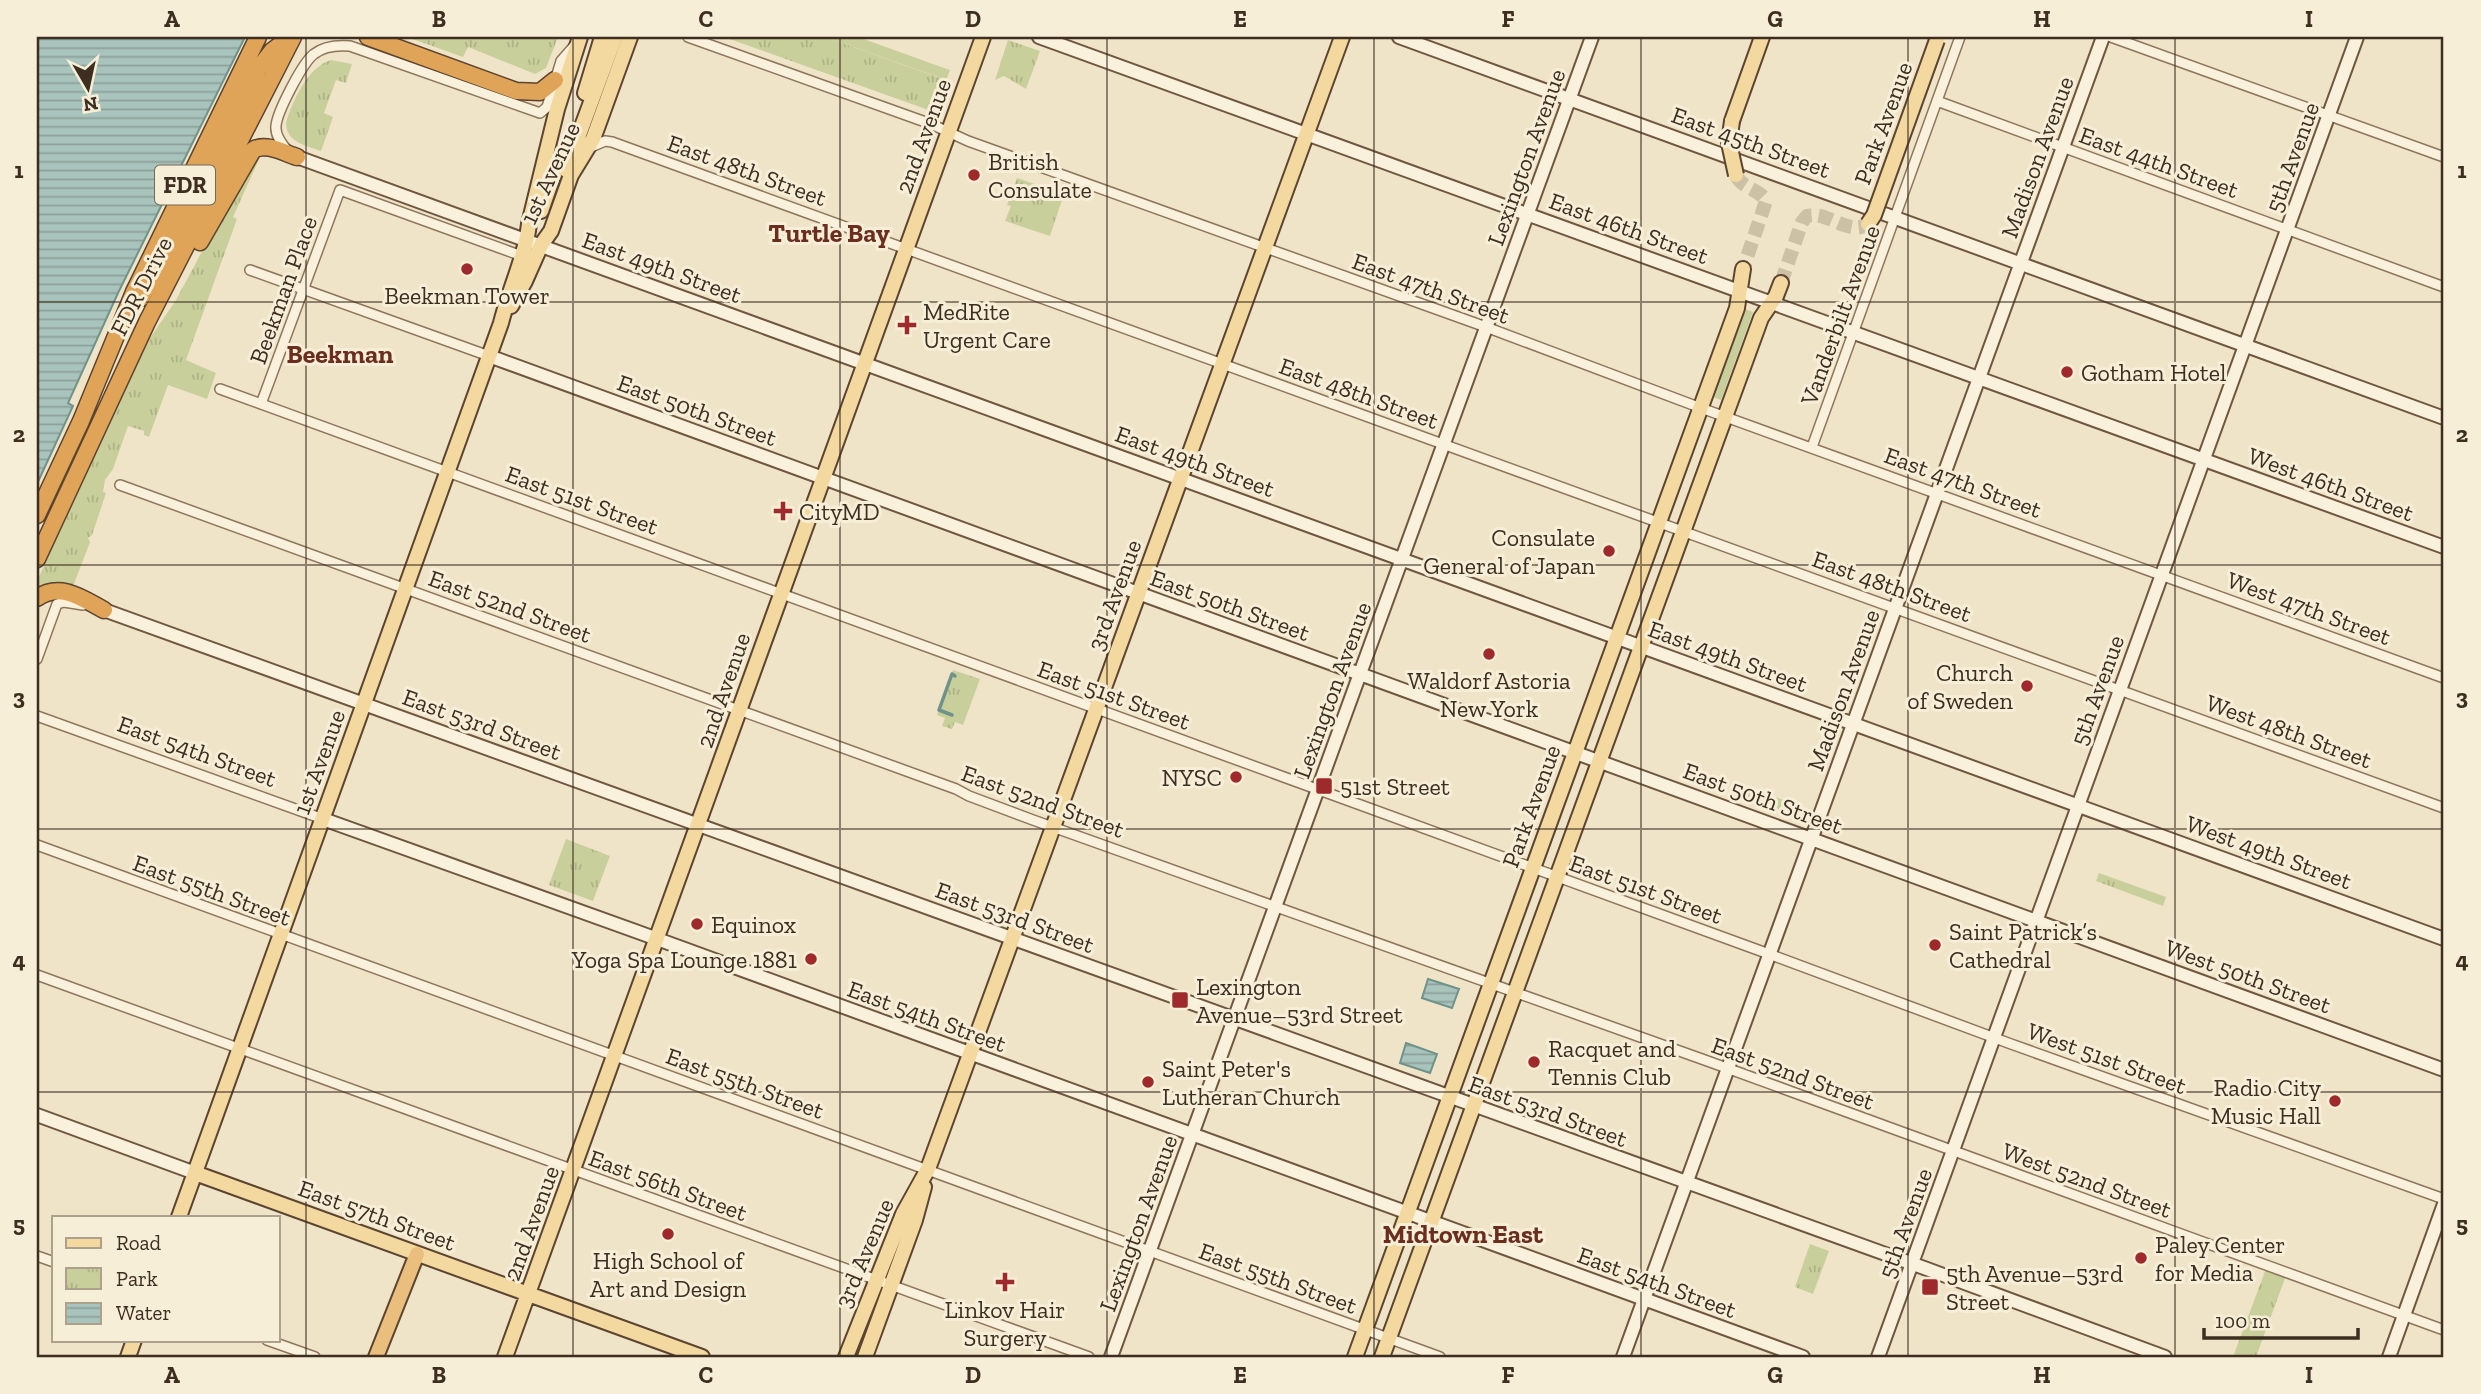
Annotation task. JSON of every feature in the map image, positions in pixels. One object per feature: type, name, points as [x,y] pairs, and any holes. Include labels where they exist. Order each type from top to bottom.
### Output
[{"type":"highway","name":"FDR Drive","points":[[37,516],[81,421],[134,292],[258,37]]},
{"type":"highway","name":"FDR Drive","points":[[37,559],[60,505],[163,291],[292,37]]},
{"type":"highway","points":[[117,335],[148,286],[262,62],[292,37]]},
{"type":"highway","points":[[368,37],[516,91],[533,93],[545,90],[555,80]]},
{"type":"highway","points":[[163,291],[196,250],[253,150],[265,147],[297,157]]},
{"type":"highway","points":[[37,598],[48,592],[64,592],[104,610]]},
{"type":"highway","points":[[376,1357],[417,1254]]},
{"type":"main road","points":[[534,243],[536,223],[587,89],[602,37]]},
{"type":"main road","points":[[534,243],[615,37]]},
{"type":"main road","name":"1st Avenue","points":[[179,1216],[449,472],[522,256],[551,231],[570,175],[593,139],[630,37]]},
{"type":"main road","name":"2nd Avenue","points":[[505,1357],[984,37]]},
{"type":"main road","name":"East 46th Street","points":[[1039,37],[2204,460]]},
{"type":"main road","name":"3rd Avenue","points":[[865,1357],[915,1220],[928,1169],[1342,37]]},
{"type":"main road","name":"East 45th Street","points":[[1399,37],[2444,418]]},
{"type":"main road","name":"Lexington Avenue","points":[[1111,1357],[1592,37]]},
{"type":"main road","points":[[1736,175],[1729,150],[1729,130],[1762,37]]},
{"type":"main road","name":"Park Avenue","points":[[1868,223],[1874,215],[1938,37]]},
{"type":"main road","name":"Madison Avenue","points":[[1623,1357],[2103,37]]},
{"type":"main road","name":"5th Avenue","points":[[1878,1357],[2357,37]]},
{"type":"main road","name":"1st Avenue","points":[[501,323],[525,281],[534,243],[551,130],[579,39]]},
{"type":"main road","name":"East 49th Street","points":[[297,157],[2079,805]]},
{"type":"main road","name":"Park Avenue","points":[[1355,1357],[1737,309],[1743,270]]},
{"type":"main road","name":"Park Avenue","points":[[1382,1357],[1761,318],[1781,283]]},
{"type":"main road","name":"East 50th Street","points":[[489,356],[2037,921]]},
{"type":"main road","name":"West 46th Street","points":[[2204,460],[2444,547]]},
{"type":"main road","name":"East 53rd Street","points":[[104,610],[2165,1357]]},
{"type":"main road","name":"West 49th Street","points":[[2079,805],[2444,939]]},
{"type":"main road","name":"East 54th Street","points":[[323,819],[1802,1357]]},
{"type":"main road","name":"West 50th Street","points":[[2037,921],[2444,1070]]},
{"type":"main road","name":"East 57th Street","points":[[37,1115],[702,1357]]},
{"type":"main road","name":"3rd Avenue","points":[[846,1357],[903,1214],[928,1169]]},
{"type":"main road","points":[[2389,1357],[2444,1202]]},
{"type":"street","name":"East 47th Street","points":[[688,37],[2160,575]]},
{"type":"street","name":"Vanderbilt Avenue","points":[[1812,447],[1960,37]]},
{"type":"street","points":[[2111,37],[2444,157]]},
{"type":"street","points":[[297,157],[286,149],[280,140],[276,132],[277,119],[314,54],[330,47],[350,46],[538,113],[547,107],[565,55],[579,39]]},
{"type":"street","name":"East 44th Street","points":[[1937,101],[2444,287]]},
{"type":"street","name":"East 48th Street","points":[[586,151],[598,143],[612,142],[2120,690]]},
{"type":"street","name":"Beekman Place","points":[[261,404],[340,190],[522,256]]},
{"type":"street","name":"East 50th Street","points":[[250,270],[489,356]]},
{"type":"street","name":"East 51st Street","points":[[220,389],[1994,1037]]},
{"type":"street","name":"East 52nd Street","points":[[120,485],[1053,827],[1276,905],[1953,1152]]},
{"type":"street","name":"West 47th Street","points":[[2160,575],[2444,678]]},
{"type":"street","points":[[37,659],[57,604],[69,602],[104,610]]},
{"type":"street","name":"West 48th Street","points":[[2120,690],[2444,808]]},
{"type":"street","name":"East 54th Street","points":[[37,716],[323,819]]},
{"type":"street","name":"East 55th Street","points":[[37,845],[1440,1357]]},
{"type":"street","name":"East 56th Street","points":[[37,975],[1089,1357]]},
{"type":"street","name":"West 51st Street","points":[[1994,1037],[2444,1202]]},
{"type":"street","name":"West 52nd Street","points":[[1953,1152],[2444,1331]]},
{"type":"street","points":[[273,1342],[315,1357]]},
{"type":"green space","points":[[407,37],[558,37],[546,68],[535,74],[468,47],[463,57]]},
{"type":"green space","points":[[724,37],[825,37],[943,79],[947,69],[950,70],[934,112]]},
{"type":"green space","points":[[825,37],[858,37],[947,69],[944,79]]},
{"type":"green space","points":[[1008,40],[1040,51],[1026,89],[1004,76],[995,80]]},
{"type":"green space","points":[[331,60],[352,64],[346,83],[336,80],[324,113],[333,117],[321,151],[293,139],[286,123],[297,95],[309,77]]},
{"type":"green space","points":[[261,155],[233,217],[237,219],[186,360],[216,373],[207,399],[168,385],[149,437],[144,435],[144,431],[128,426],[113,469],[105,480],[103,492],[106,493],[72,589],[37,589],[37,581],[150,338],[176,300],[254,158]]},
{"type":"green space","points":[[1017,178],[1064,194],[1050,236],[1005,221],[1011,206],[1007,205]]},
{"type":"green space","points":[[1745,309],[1753,312],[1721,400],[1713,397]]},
{"type":"green space","points":[[953,670],[980,679],[963,725],[955,722],[952,729],[942,726],[945,718],[937,715]]},
{"type":"green space","points":[[1735,782],[1797,805],[1793,815],[1731,792]]},
{"type":"green space","points":[[566,839],[610,856],[593,901],[549,885]]},
{"type":"green space","points":[[2099,873],[2166,897],[2163,906],[2096,881]]},
{"type":"green space","points":[[1810,1244],[1829,1251],[1813,1294],[1795,1287]]},
{"type":"green space","points":[[2267,1266],[2287,1273],[2256,1357],[2233,1357]]},
{"type":"water","points":[[37,37],[245,37],[118,293],[68,403],[73,406],[37,484]]},
{"type":"water","points":[[1428,979],[1459,989],[1452,1008],[1422,998]]},
{"type":"water","points":[[1406,1043],[1437,1054],[1430,1073],[1400,1063]]},
{"type":"waterway","points":[[952,715],[939,710],[952,674],[955,676]]},
{"type":"tunnel","points":[[1736,175],[1743,184],[1766,201],[1743,269]]},
{"type":"tunnel","points":[[1781,283],[1802,222],[1807,216],[1815,215],[1853,227],[1868,224]]},
{"type":"place","name":"British Consulate","points":[[974,175]]},
{"type":"place","name":"Beekman Tower","points":[[467,269]]},
{"type":"place","name":"MedRite Urgent Care","points":[[907,325]]},
{"type":"place","name":"Gotham Hotel","points":[[2067,372]]},
{"type":"place","name":"CityMD","points":[[783,511]]},
{"type":"place","name":"Consulate General of Japan","points":[[1609,551]]},
{"type":"place","name":"Waldorf Astoria New York","points":[[1489,654]]},
{"type":"place","name":"Church of Sweden","points":[[2027,686]]},
{"type":"place","name":"NYSC","points":[[1236,777]]},
{"type":"place","name":"51st Street","points":[[1324,786]]},
{"type":"place","name":"Equinox","points":[[697,924]]},
{"type":"place","name":"Saint Patrick’s Cathedral","points":[[1935,945]]},
{"type":"place","name":"Yoga Spa Lounge 1881","points":[[811,959]]},
{"type":"place","name":"Lexington Avenue–53rd Street","points":[[1180,1000]]},
{"type":"place","name":"Racquet and Tennis Club","points":[[1534,1062]]},
{"type":"place","name":"Saint Peter's Lutheran Church","points":[[1148,1082]]},
{"type":"place","name":"Radio City Music Hall","points":[[2335,1101]]},
{"type":"place","name":"High School of Art and Design","points":[[668,1234]]},
{"type":"place","name":"Paley Center for Media","points":[[2141,1258]]},
{"type":"place","name":"Linkov Hair Surgery","points":[[1005,1282]]},
{"type":"place","name":"5th Avenue–53rd Street","points":[[1930,1287]]},
{"type":"district","name":"Turtle Bay","points":[[829,233]]},
{"type":"district","name":"Beekman","points":[[340,354]]},
{"type":"district","name":"Midtown East","points":[[1463,1234]]}]
